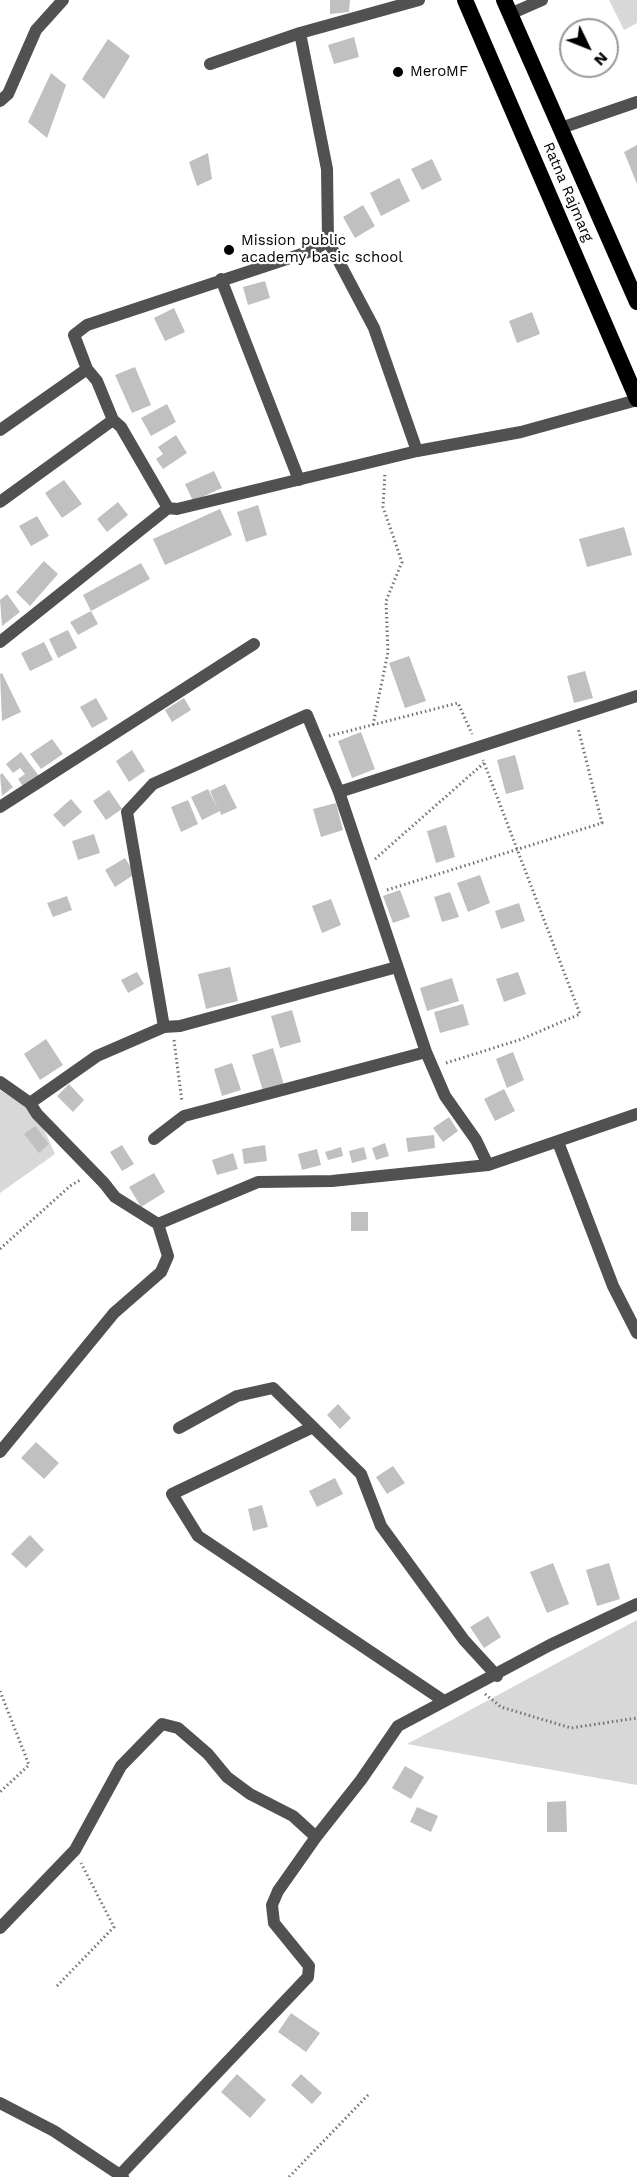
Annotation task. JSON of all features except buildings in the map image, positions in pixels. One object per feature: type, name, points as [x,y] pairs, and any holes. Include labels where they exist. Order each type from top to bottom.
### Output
[{"type":"highway","name":"Ratna Rajmarg","points":[[465,0],[637,399]]},
{"type":"highway","name":"Ratna Rajmarg","points":[[507,7],[637,303]]},
{"type":"street","points":[[0,101],[8,94],[36,30],[63,0]]},
{"type":"street","points":[[210,64],[300,33],[419,0]]},
{"type":"street","points":[[507,7],[542,0]]},
{"type":"street","points":[[300,33],[327,169],[328,241],[374,328],[417,451]]},
{"type":"street","points":[[561,128],[637,102]]},
{"type":"street","points":[[168,508],[121,427],[113,420],[97,381],[87,369],[74,335],[87,325],[314,250],[328,241]]},
{"type":"street","points":[[221,279],[299,480]]},
{"type":"street","points":[[0,430],[87,369]]},
{"type":"street","points":[[0,642],[168,508],[177,509],[417,451],[521,432],[637,399]]},
{"type":"street","points":[[0,502],[113,420]]},
{"type":"street","points":[[0,807],[254,644]]},
{"type":"street","points":[[339,792],[637,696]]},
{"type":"street","points":[[168,1027],[127,812],[153,784],[307,715],[339,792],[432,1067],[445,1095],[476,1140],[488,1165]]},
{"type":"street","points":[[30,1103],[97,1056],[168,1027],[398,966]]},
{"type":"street","points":[[154,1139],[184,1116],[426,1052]]},
{"type":"street","points":[[0,1082],[30,1103],[37,1114],[94,1172],[115,1197],[158,1224],[168,1256],[161,1272],[114,1313],[0,1452]]},
{"type":"street","points":[[158,1224],[258,1182],[332,1181],[488,1165],[637,1114]]},
{"type":"street","points":[[558,1142],[613,1286],[637,1333]]},
{"type":"street","points":[[179,1428],[237,1396],[273,1388],[361,1474],[381,1526],[464,1640],[497,1676]]},
{"type":"street","points":[[313,1427],[172,1494],[198,1536],[444,1701]]},
{"type":"street","points":[[0,2103],[54,2131],[121,2176],[308,1977],[309,1966],[274,1923],[272,1905],[278,1892],[316,1837],[361,1780],[398,1726],[497,1676],[550,1645],[637,1604]]},
{"type":"street","points":[[0,1928],[75,1850],[121,1766],[162,1724],[178,1728],[208,1754],[227,1777],[250,1794],[293,1816],[316,1837]]},
{"type":"path","points":[[373,726],[388,652],[386,601],[402,562],[383,507],[386,459]]},
{"type":"path","points":[[317,739],[458,702],[478,746],[580,1014],[522,1039],[432,1067]]},
{"type":"path","points":[[373,894],[602,823],[574,715]]},
{"type":"path","points":[[365,869],[484,763]]},
{"type":"path","points":[[168,1027],[184,1116]]},
{"type":"path","points":[[0,1249],[70,1186],[94,1172]]},
{"type":"path","points":[[479,1684],[486,1696],[501,1707],[571,1728],[637,1718]]},
{"type":"path","points":[[0,1691],[29,1765],[0,1792]]},
{"type":"path","points":[[57,1986],[114,1927],[75,1850]]},
{"type":"path","points":[[289,2177],[369,2094]]},
{"type":"shaded area","points":[[609,0],[637,0],[637,23],[624,30]]},
{"type":"shaded area","points":[[0,1090],[37,1114],[55,1154],[0,1193]]},
{"type":"shaded area","points":[[637,1620],[637,1785],[407,1744]]},
{"type":"place","name":"MeroMF","points":[[398,72]]},
{"type":"place","name":"Mission public academy basic school","points":[[229,250]]}]
